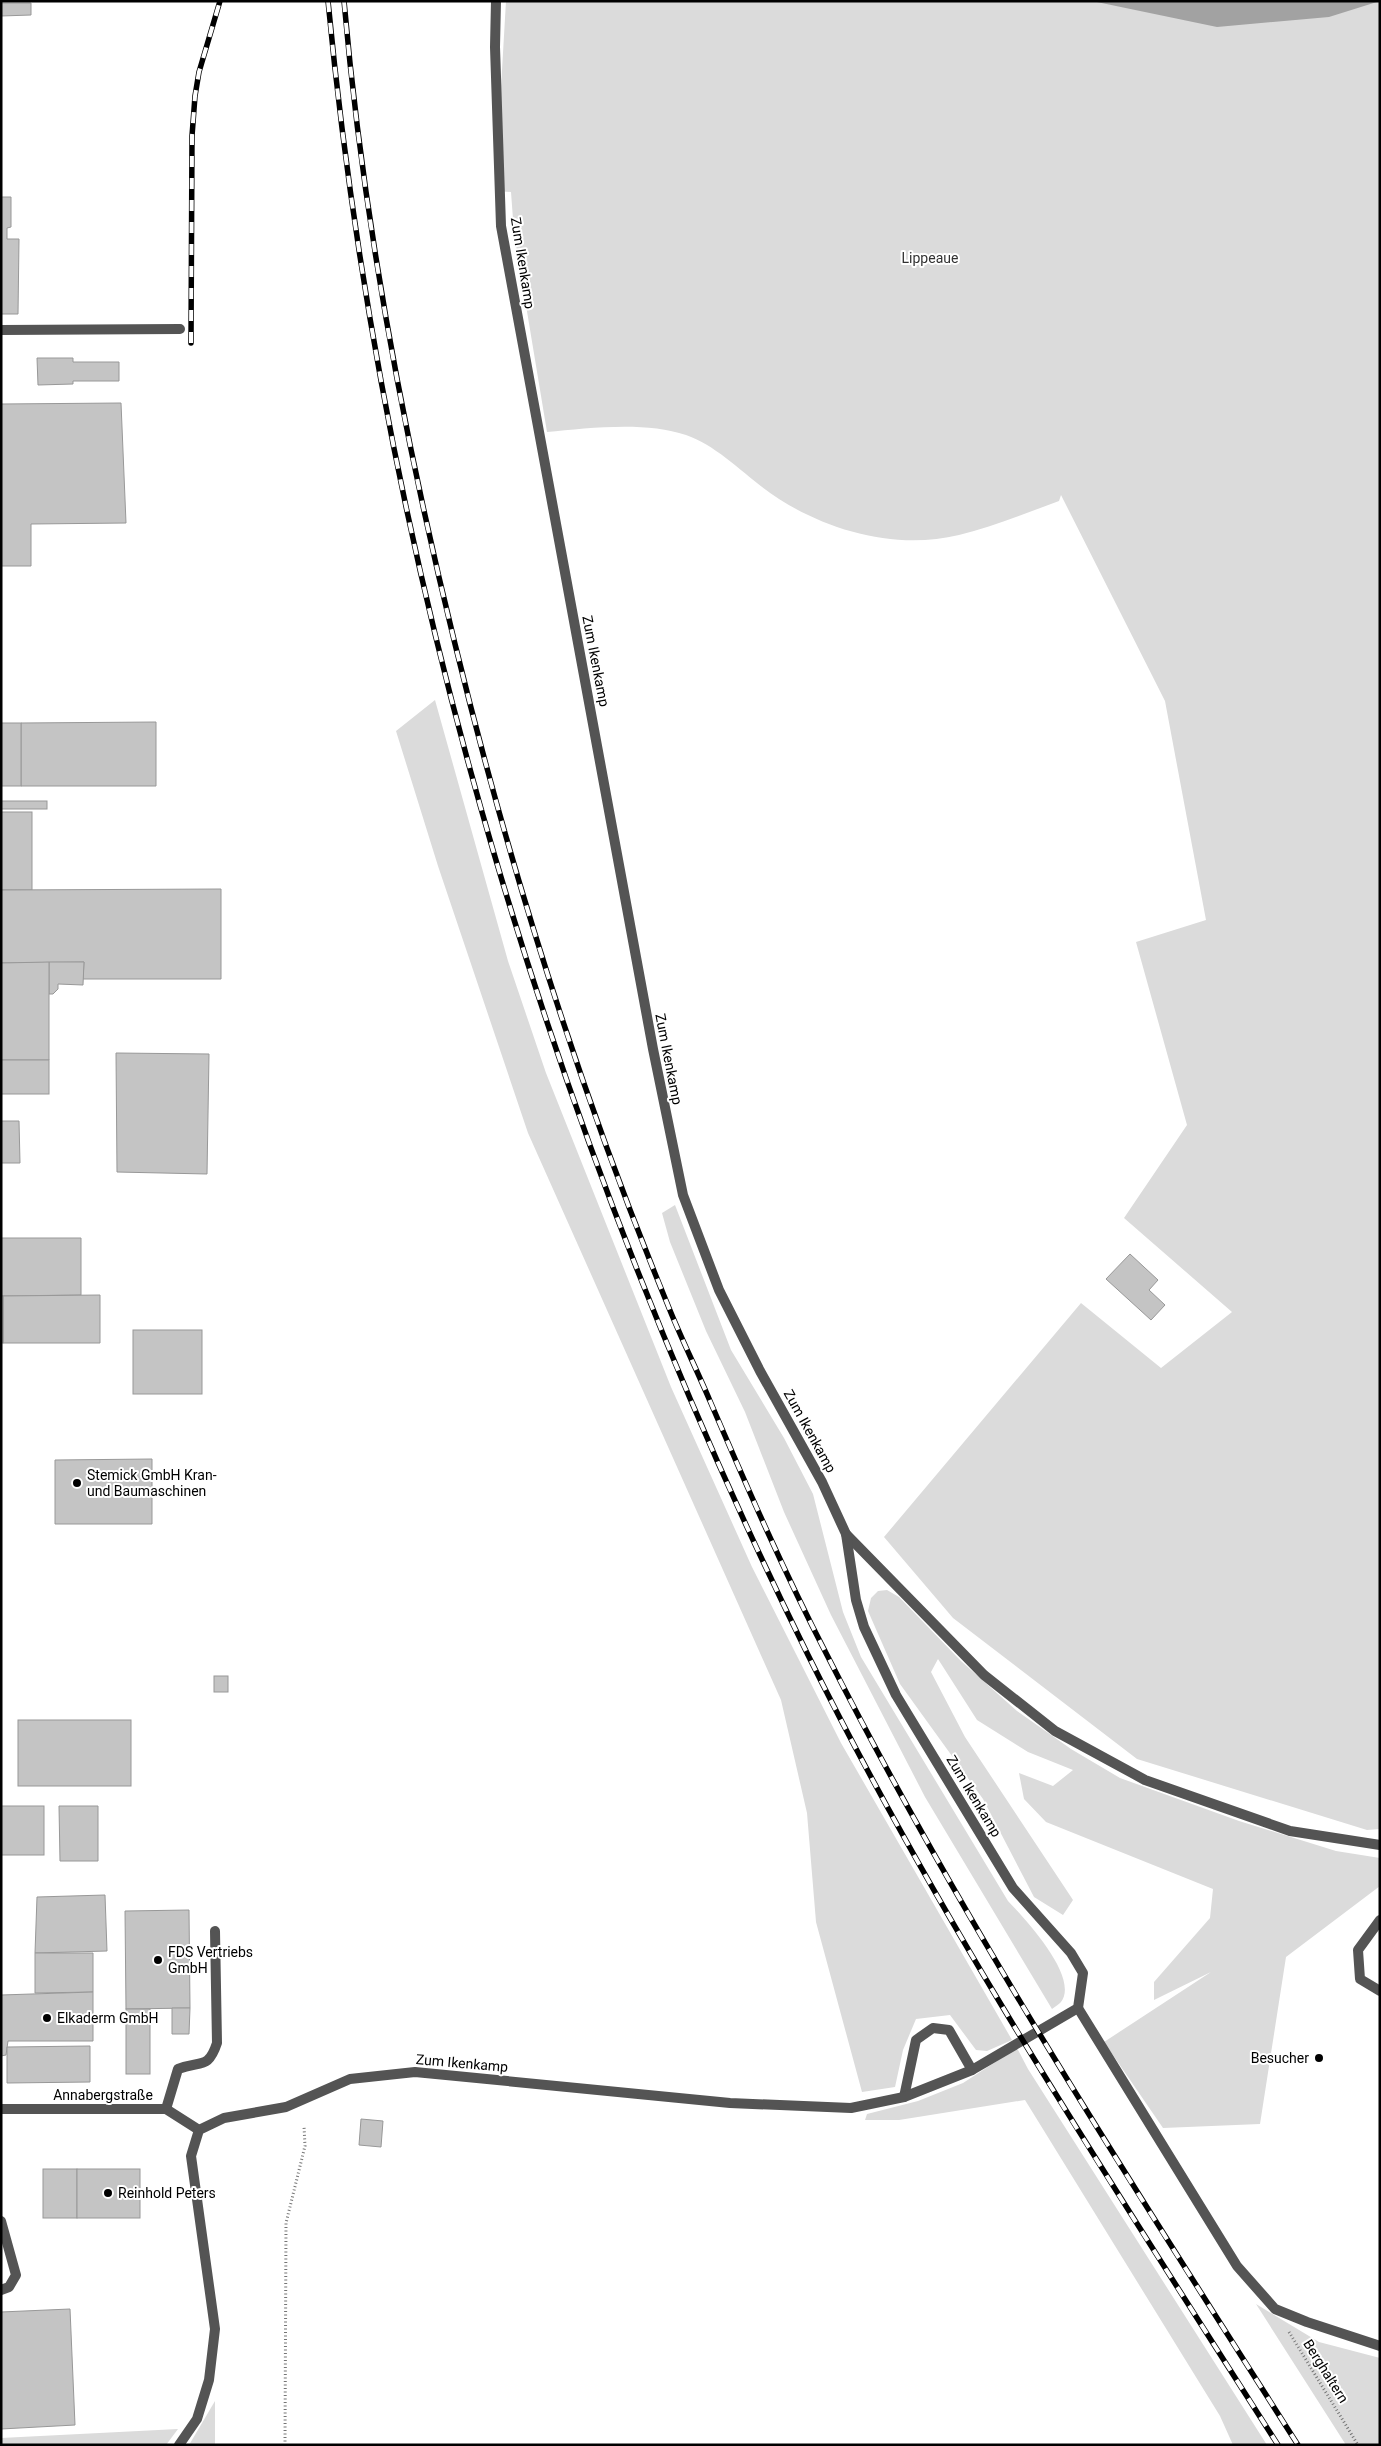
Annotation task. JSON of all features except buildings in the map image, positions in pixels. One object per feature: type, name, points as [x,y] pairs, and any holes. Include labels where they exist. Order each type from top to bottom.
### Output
[{"type":"street","name":"Zum Ikenkamp","points":[[199,2130],[224,2118],[286,2107],[350,2078],[415,2072],[739,2103],[851,2108],[904,2097],[972,2070],[1014,2046],[1078,2008],[1083,1973],[1071,1953],[1013,1888],[896,1695],[864,1627],[856,1600],[846,1534],[822,1482],[760,1371],[719,1290],[683,1195],[653,1050],[501,226],[495,47],[496,1]]},
{"type":"street","points":[[1,330],[180,329]]},
{"type":"street","points":[[846,1534],[984,1675],[1055,1731],[1145,1780],[1290,1831],[1380,1845]]},
{"type":"street","points":[[1380,1920],[1358,1950],[1360,1979],[1380,1991]]},
{"type":"street","points":[[166,2109],[178,2070],[190,2064],[207,2062],[212,2058],[217,2043],[216,1931]]},
{"type":"street","points":[[1078,2008],[1237,2266],[1275,2309],[1307,2322],[1380,2346]]},
{"type":"street","points":[[904,2097],[916,2040],[933,2028],[949,2030],[972,2070]]},
{"type":"street","name":"Annabergstraße","points":[[1,2109],[166,2109],[199,2130]]},
{"type":"street","points":[[179,2445],[197,2419],[209,2380],[214,2329],[192,2156],[199,2130]]},
{"type":"street","points":[[1,2221],[16,2275],[9,2287],[1,2290]]},
{"type":"path","points":[[285,2445],[286,2223],[306,2146],[304,2126]]},
{"type":"path","name":"Berghaltern","points":[[1275,2309],[1358,2445]]},
{"type":"green space","name":"Lippeaue","points":[[506,1],[1380,1],[1380,1829],[1367,1830],[1137,1759],[953,1618],[884,1537],[1081,1303],[1161,1368],[1232,1312],[1124,1218],[1187,1125],[1136,942],[1206,920],[1165,701],[1061,495],[1059,501],[972,532],[936,539],[889,539],[843,529],[799,511],[768,491],[722,455],[686,435],[653,428],[635,427],[547,432],[514,233],[511,192],[495,191]]},
{"type":"green space","points":[[435,700],[508,961],[546,1073],[671,1387],[752,1567],[841,1743],[1012,2040],[987,2051],[976,2050],[950,2015],[916,2019],[903,2050],[895,2087],[862,2092],[816,1922],[807,1813],[781,1700],[528,1133],[438,866],[396,731]]},
{"type":"green space","points":[[675,1205],[731,1350],[784,1438],[813,1494],[843,1612],[861,1657],[1008,1901],[1048,1948],[1057,1964],[1063,1978],[1065,1991],[1061,2002],[1052,2009],[925,1797],[831,1615],[784,1512],[745,1412],[706,1331],[670,1242],[662,1213]]},
{"type":"green space","points":[[887,1590],[899,1597],[961,1661],[1017,1711],[1071,1749],[1120,1778],[1239,1821],[1336,1851],[1380,1858],[1380,1886],[1286,1957],[1260,2124],[1163,2128],[1104,2042],[1211,1972],[1154,2000],[1154,1982],[1210,1918],[1213,1889],[1046,1822],[1024,1799],[1019,1773],[1053,1786],[1073,1770],[1028,1752],[977,1720],[938,1659],[931,1672],[965,1737],[1073,1900],[1063,1915],[1034,1897],[983,1799],[900,1684],[868,1611],[871,1598],[878,1591]]},
{"type":"green space","points":[[1017,2048],[1028,2069],[1267,2445],[1233,2445],[1220,2416],[1025,2100],[899,2120],[865,2120],[867,2114],[918,2101],[963,2083]]},
{"type":"green space","points":[[1256,2304],[1319,2342],[1380,2358],[1380,2445],[1346,2445]]},
{"type":"green space","points":[[215,2401],[215,2445],[189,2445]]},
{"type":"green space","points":[[178,2429],[166,2445],[1,2445],[1,2438]]},
{"type":"shaded area","points":[[1092,1],[1380,1],[1329,17],[1217,27]]},
{"type":"railway","points":[[191,343],[192,136],[195,96],[199,72],[220,1]]},
{"type":"railway","points":[[328,1],[354,216],[390,430],[437,641],[493,850],[559,1056],[633,1259],[716,1459],[808,1655],[861,1757],[973,1958],[1032,2056],[1278,2445]]},
{"type":"railway","points":[[344,1],[362,163],[387,325],[418,485],[436,565],[476,728],[523,895],[576,1060],[635,1222],[677,1328],[766,1529],[811,1624],[880,1757],[936,1858],[1053,2056],[1174,2251],[1298,2445]]},
{"type":"place","name":"Stemick GmbH Kran- und Baumaschinen","points":[[77,1483]]},
{"type":"place","name":"FDS Vertriebs GmbH","points":[[158,1960]]},
{"type":"place","name":"Elkaderm GmbH","points":[[47,2018]]},
{"type":"place","name":"Besucher","points":[[1319,2058]]},
{"type":"place","name":"Reinhold Peters","points":[[108,2193]]}]
